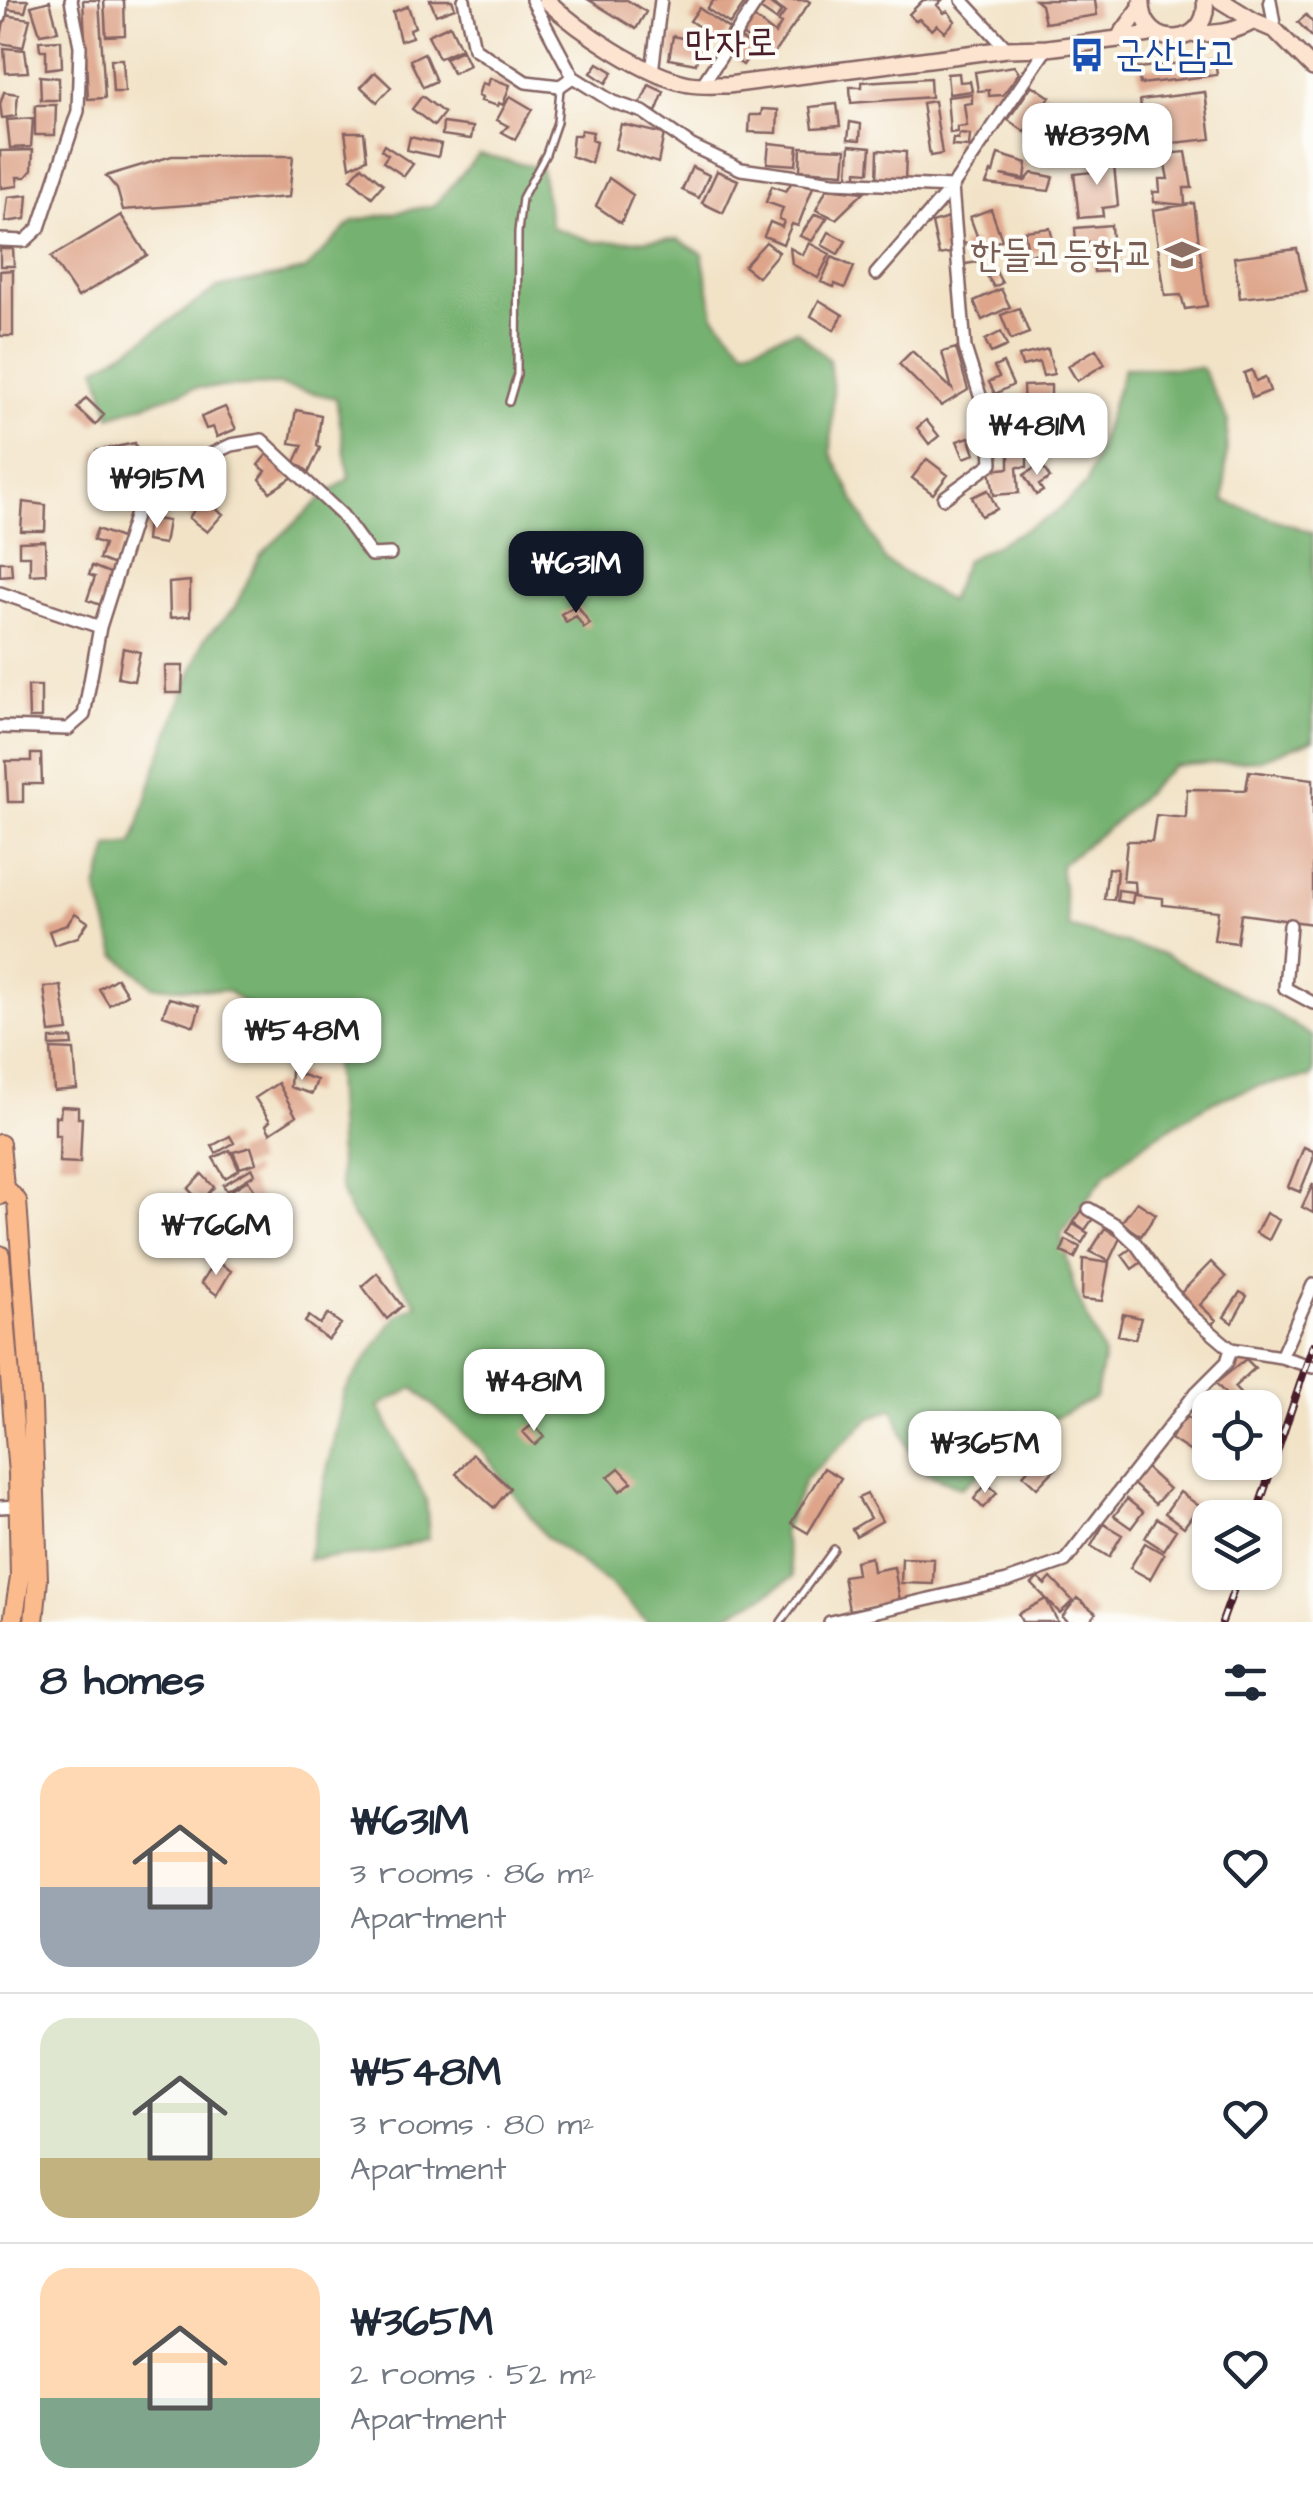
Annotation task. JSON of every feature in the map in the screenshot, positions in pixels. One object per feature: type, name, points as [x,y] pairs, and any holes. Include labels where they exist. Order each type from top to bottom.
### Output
[{"type":"main road","points":[[0,1144],[2,1191],[17,1200],[32,1406],[38,1579],[34,1622]]},
{"type":"main road","points":[[0,1255],[9,1506],[20,1578],[13,1622]]},
{"type":"street","points":[[0,17],[2,0]]},
{"type":"street","points":[[0,240],[24,240],[40,228],[78,112],[80,46],[71,0]]},
{"type":"street","points":[[464,0],[474,48],[526,82],[560,86],[572,78]]},
{"type":"street","points":[[532,0],[572,78],[613,102],[643,112],[692,146],[741,169],[833,182],[952,187]]},
{"type":"street","name":"만자로","points":[[546,0],[564,17],[652,72],[692,84],[728,85],[1156,33],[1170,39],[1216,34],[1238,30],[1254,21]]},
{"type":"street","points":[[652,72],[661,0]]},
{"type":"street","points":[[702,84],[758,0]]},
{"type":"street","points":[[962,0],[1007,49]]},
{"type":"street","points":[[1190,34],[1204,18],[1204,0]]},
{"type":"street","points":[[1220,0],[1275,30],[1312,66]]},
{"type":"street","points":[[1270,0],[1275,30]]},
{"type":"street","points":[[1141,2],[1145,21],[1156,33]]},
{"type":"street","points":[[1118,39],[1141,2]]},
{"type":"street","points":[[876,274],[952,187],[1047,48]]},
{"type":"street","points":[[944,498],[992,463],[990,427],[965,348],[952,187]]},
{"type":"street","points":[[0,727],[68,729],[84,715],[100,627],[140,502],[163,477],[232,445],[262,440],[342,515],[371,554],[390,554]]},
{"type":"street","points":[[0,593],[100,627]]},
{"type":"street","points":[[1290,924],[1285,988],[1313,1003]]},
{"type":"street","points":[[1089,1209],[1116,1225],[1136,1244],[1170,1292],[1231,1349],[1313,1367]]},
{"type":"street","points":[[1281,1357],[1313,1286]]},
{"type":"street","points":[[830,1622],[1006,1581],[1065,1561],[1196,1393],[1226,1362],[1231,1349]]},
{"type":"lane","points":[[509,402],[517,375],[518,232],[522,198],[546,154],[557,122],[560,86]]},
{"type":"lane","points":[[781,1622],[834,1550]]},
{"type":"green space","points":[[479,154],[541,168],[551,227],[595,242],[678,239],[702,254],[714,315],[745,349],[796,330],[829,360],[833,392],[831,453],[885,561],[949,601],[966,560],[1051,516],[1086,485],[1124,368],[1202,368],[1228,421],[1224,501],[1313,533],[1313,740],[1258,760],[1173,766],[1114,823],[1060,865],[1069,927],[1160,953],[1266,1007],[1313,1037],[1311,1077],[1262,1085],[1214,1101],[1145,1143],[1106,1174],[1061,1235],[1075,1291],[1104,1356],[1095,1398],[1049,1421],[961,1488],[916,1469],[893,1408],[869,1419],[805,1479],[783,1533],[793,1577],[713,1622],[647,1622],[610,1585],[545,1536],[481,1449],[414,1388],[379,1406],[426,1499],[429,1538],[377,1554],[308,1559],[344,1391],[396,1317],[417,1304],[349,1212],[340,1186],[334,1053],[286,1035],[228,991],[153,986],[116,955],[97,889],[109,847],[133,844],[156,767],[204,639],[234,609],[260,555],[349,478],[336,398],[277,385],[194,388],[110,416],[97,368],[217,288],[305,270],[353,221],[435,205]]},
{"type":"building","points":[[7,0],[28,0],[25,12],[5,9]]},
{"type":"building","points":[[83,0],[99,0],[105,98],[88,99]]},
{"type":"building","points":[[104,0],[124,0],[125,35],[106,36]]},
{"type":"building","points":[[430,0],[452,0],[455,8],[436,15]]},
{"type":"building","points":[[589,0],[627,0],[646,12],[636,29]]},
{"type":"building","points":[[714,0],[745,3],[730,24],[707,9]]},
{"type":"building","points":[[768,0],[810,2],[772,56],[739,33],[752,16],[775,34],[785,12]]},
{"type":"building","points":[[923,0],[942,0],[937,5],[955,21],[945,32],[937,25],[932,30],[909,14]]},
{"type":"building","points":[[1035,0],[1095,0],[1097,15],[1045,23],[1041,5]]},
{"type":"building","points":[[50,1],[58,31],[40,34],[31,6]]},
{"type":"building","points":[[766,1],[781,12],[776,20],[760,9]]},
{"type":"building","points":[[408,6],[415,27],[410,29],[412,37],[400,41],[393,12]]},
{"type":"building","points":[[699,8],[729,29],[722,42],[690,21]]},
{"type":"building","points":[[5,15],[30,19],[23,47],[0,43]]},
{"type":"building","points":[[1306,15],[1313,23],[1313,38],[1298,22]]},
{"type":"building","points":[[450,25],[461,48],[439,58],[428,35]]},
{"type":"building","points":[[673,36],[700,42],[696,64],[669,59]]},
{"type":"building","points":[[738,37],[755,48],[743,65],[727,54]]},
{"type":"building","points":[[61,40],[62,67],[46,69],[46,50],[40,50],[39,41]]},
{"type":"building","points":[[4,48],[25,50],[28,72],[6,73]]},
{"type":"building","points":[[462,50],[469,65],[453,73],[445,58]]},
{"type":"building","points":[[424,53],[436,81],[423,87],[410,60]]},
{"type":"building","points":[[111,59],[123,59],[125,92],[113,92]]},
{"type":"building","points":[[1215,59],[1217,75],[1140,84],[1138,68]]},
{"type":"building","points":[[598,63],[613,72],[606,83],[591,73]]},
{"type":"building","points":[[1014,66],[1019,73],[1003,95],[989,96],[989,90],[978,91],[975,72]]},
{"type":"building","points":[[375,72],[391,87],[377,102],[361,87]]},
{"type":"building","points":[[959,73],[960,82],[970,81],[972,91],[949,94],[947,74]]},
{"type":"building","points":[[40,76],[59,78],[59,100],[41,100]]},
{"type":"building","points":[[490,78],[510,85],[503,105],[481,101],[478,96],[482,83],[488,85]]},
{"type":"building","points":[[930,78],[931,97],[851,103],[850,87],[862,87],[862,82]]},
{"type":"building","points":[[649,85],[664,92],[656,112],[640,105]]},
{"type":"building","points":[[1032,85],[1050,97],[1025,132],[1008,120]]},
{"type":"building","points":[[4,92],[18,94],[16,116],[2,118],[0,104]]},
{"type":"building","points":[[1205,92],[1211,139],[1146,146],[1140,100]]},
{"type":"building","points":[[972,94],[972,103],[964,104],[967,126],[950,133],[947,97]]},
{"type":"building","points":[[422,96],[444,113],[434,126],[412,109]]},
{"type":"building","points":[[510,96],[532,109],[515,139],[502,132],[508,126],[497,120]]},
{"type":"building","points":[[934,101],[942,154],[930,156],[922,103]]},
{"type":"building","points":[[837,104],[840,126],[813,128],[810,107]]},
{"type":"building","points":[[35,105],[56,105],[55,135],[35,135]]},
{"type":"building","points":[[1053,108],[1056,135],[1047,136],[1044,109]]},
{"type":"building","points":[[762,109],[778,110],[777,133],[749,132],[750,115],[761,115]]},
{"type":"building","points":[[33,118],[31,147],[10,148],[7,120]]},
{"type":"building","points":[[850,122],[861,124],[860,140],[848,139]]},
{"type":"building","points":[[1109,122],[1112,150],[1090,152],[1083,124]]},
{"type":"building","points":[[443,123],[473,127],[471,139],[442,135]]},
{"type":"building","points":[[621,124],[664,134],[658,163],[615,149]]},
{"type":"building","points":[[581,130],[593,132],[591,140],[596,142],[591,163],[571,156],[573,135],[580,135]]},
{"type":"building","points":[[345,132],[364,132],[367,159],[350,167]]},
{"type":"building","points":[[959,134],[970,135],[969,147],[952,146],[953,138],[958,139]]},
{"type":"building","points":[[410,137],[441,144],[438,157],[407,150]]},
{"type":"building","points":[[1056,137],[1057,157],[1033,161],[1032,146]]},
{"type":"building","points":[[769,143],[798,146],[796,165],[767,163]]},
{"type":"building","points":[[384,145],[413,164],[404,176],[383,162],[388,155],[381,150]]},
{"type":"building","points":[[850,145],[871,147],[869,172],[857,171],[857,177],[848,176]]},
{"type":"building","points":[[801,147],[846,149],[844,173],[800,170]]},
{"type":"building","points":[[33,150],[32,170],[26,177],[17,177],[18,186],[1,188],[0,151]]},
{"type":"building","points":[[878,150],[906,152],[905,183],[877,182]]},
{"type":"building","points":[[1186,152],[1192,188],[1184,188],[1185,205],[1194,203],[1207,306],[1185,309],[1181,295],[1165,296],[1153,210],[1184,205],[1154,202],[1153,192],[1160,192],[1159,179],[1168,179],[1163,154]]},
{"type":"building","points":[[998,154],[1027,163],[1025,179],[1001,175],[1025,181],[1032,173],[1053,177],[1049,191],[986,184]]},
{"type":"building","points":[[1113,155],[1118,206],[1102,208],[1103,216],[1079,218],[1074,174],[1092,172],[1090,158]]},
{"type":"building","points":[[172,156],[293,156],[289,197],[123,210],[117,189],[106,176]]},
{"type":"building","points":[[362,166],[383,184],[372,197],[351,179]]},
{"type":"building","points":[[692,167],[709,175],[699,198],[682,190]]},
{"type":"building","points":[[717,171],[738,180],[723,213],[702,203]]},
{"type":"building","points":[[609,178],[633,195],[621,223],[596,206]]},
{"type":"building","points":[[793,180],[813,187],[798,226],[792,224],[783,244],[764,236],[770,222],[782,227],[784,221],[779,219],[783,208],[766,202],[772,186],[786,191]]},
{"type":"building","points":[[827,188],[864,192],[836,219],[816,210]]},
{"type":"building","points":[[28,195],[26,219],[5,222],[8,197]]},
{"type":"building","points":[[991,209],[1002,240],[981,247],[970,217]]},
{"type":"building","points":[[815,214],[827,218],[812,241],[800,236]]},
{"type":"building","points":[[121,215],[147,255],[78,297],[51,257]]},
{"type":"building","points":[[948,218],[955,252],[939,255],[932,223]]},
{"type":"building","points":[[1111,225],[1114,271],[1094,272],[1092,242],[1076,242],[1075,228]]},
{"type":"building","points":[[1050,228],[1055,249],[1029,255],[1024,231]]},
{"type":"building","points":[[829,232],[846,241],[838,254],[822,245]]},
{"type":"building","points":[[766,242],[779,252],[758,277],[744,266]]},
{"type":"building","points":[[975,242],[979,262],[965,264],[961,244]]},
{"type":"building","points":[[809,243],[830,254],[818,278],[792,264],[790,248],[803,255]]},
{"type":"building","points":[[0,249],[13,249],[14,266],[0,266]]},
{"type":"building","points":[[1297,249],[1307,291],[1240,298],[1234,257]]},
{"type":"building","points":[[832,257],[854,267],[845,288],[821,282]]},
{"type":"building","points":[[993,266],[1002,283],[994,287],[984,271]]},
{"type":"building","points":[[13,270],[13,336],[0,336],[0,271]]},
{"type":"building","points":[[1001,289],[1010,307],[982,320],[974,301]]},
{"type":"building","points":[[819,300],[843,315],[834,330],[811,316]]},
{"type":"building","points":[[1019,308],[1029,333],[1011,340],[1001,315]]},
{"type":"building","points":[[1001,332],[1007,346],[991,353],[985,340]]},
{"type":"building","points":[[956,348],[968,390],[941,406],[899,364],[912,351],[952,389],[942,352]]},
{"type":"building","points":[[1048,349],[1054,374],[1043,376],[1039,362],[1022,366],[1019,356]]},
{"type":"building","points":[[1096,349],[1105,364],[1077,381],[1068,366]]},
{"type":"building","points":[[1003,363],[1013,385],[995,394],[989,382],[999,377],[994,367]]},
{"type":"building","points":[[1252,370],[1256,381],[1265,377],[1270,391],[1252,398],[1244,373]]},
{"type":"building","points":[[1051,385],[1051,407],[1024,407],[1023,386]]},
{"type":"building","points":[[86,398],[104,415],[95,425],[77,408]]},
{"type":"building","points":[[225,407],[236,429],[217,437],[213,427],[206,429],[201,417]]},
{"type":"building","points":[[296,410],[321,415],[317,446],[320,448],[309,472],[295,462],[303,445],[290,443]]},
{"type":"building","points":[[926,420],[939,436],[929,444],[917,428]]},
{"type":"building","points":[[1018,420],[1021,440],[996,443],[994,427]]},
{"type":"building","points":[[969,437],[975,454],[964,458],[957,441]]},
{"type":"building","points":[[135,443],[139,462],[99,470],[96,451]]},
{"type":"building","points":[[269,452],[296,475],[270,492],[260,479],[266,471],[258,465]]},
{"type":"building","points":[[1009,454],[1027,454],[1027,467],[1017,467],[1019,493],[994,495],[990,470],[1009,468]]},
{"type":"building","points":[[927,459],[948,475],[933,494],[912,478]]},
{"type":"building","points":[[209,461],[223,474],[213,484],[219,490],[215,496],[201,485],[207,477],[198,468]]},
{"type":"building","points":[[1041,464],[1050,478],[1039,485],[1043,491],[1036,495],[1024,475]]},
{"type":"building","points":[[182,480],[190,489],[164,512],[156,503]]},
{"type":"building","points":[[988,490],[997,509],[981,516],[972,497]]},
{"type":"building","points":[[210,495],[221,503],[217,510],[223,514],[207,532],[189,518],[199,502]]},
{"type":"building","points":[[23,502],[46,505],[45,531],[21,531]]},
{"type":"building","points":[[148,518],[168,521],[164,544],[146,541]]},
{"type":"building","points":[[97,529],[124,539],[114,565],[99,559],[104,544],[93,540]]},
{"type":"building","points":[[45,541],[46,574],[30,575],[30,556],[19,556],[19,542]]},
{"type":"building","points":[[530,547],[539,560],[524,571],[515,558]]},
{"type":"building","points":[[0,562],[11,562],[12,575],[0,576]]},
{"type":"building","points":[[92,566],[115,575],[103,606],[87,600],[95,577],[89,575]]},
{"type":"building","points":[[190,581],[190,616],[170,618],[169,583]]},
{"type":"building","points":[[577,605],[590,624],[584,628],[576,616],[566,622],[561,614]]},
{"type":"building","points":[[123,648],[140,652],[134,681],[118,678]]},
{"type":"building","points":[[165,666],[183,666],[182,693],[166,693]]},
{"type":"building","points":[[28,686],[41,686],[41,718],[29,718]]},
{"type":"building","points":[[31,754],[41,754],[42,784],[23,784],[23,802],[8,802],[6,761],[31,761]]},
{"type":"building","points":[[1249,771],[1313,779],[1313,924],[1241,914],[1237,943],[1214,940],[1218,911],[1163,905],[1163,898],[1136,895],[1135,882],[1123,881],[1127,841],[1152,841],[1156,815],[1186,818],[1187,789],[1246,790]]},
{"type":"building","points":[[1108,868],[1117,869],[1114,900],[1104,899]]},
{"type":"building","points":[[1118,890],[1134,892],[1132,903],[1117,901]]},
{"type":"building","points":[[75,913],[88,922],[78,937],[54,945],[49,931],[67,925]]},
{"type":"building","points":[[117,978],[127,994],[109,1005],[99,989]]},
{"type":"building","points":[[61,986],[68,1031],[50,1033],[44,987]]},
{"type":"building","points":[[169,998],[200,1006],[194,1026],[163,1015]]},
{"type":"building","points":[[72,1038],[73,1045],[50,1046],[50,1039]]},
{"type":"building","points":[[51,1049],[74,1050],[77,1089],[54,1091]]},
{"type":"building","points":[[291,1071],[317,1080],[312,1094],[290,1087]]},
{"type":"building","points":[[278,1083],[296,1116],[270,1133],[266,1125],[270,1121],[255,1098]]},
{"type":"building","points":[[61,1106],[78,1107],[78,1118],[82,1118],[80,1163],[59,1162],[60,1135],[55,1135],[55,1116],[60,1117]]},
{"type":"building","points":[[230,1136],[234,1143],[216,1153],[212,1146]]},
{"type":"building","points":[[251,1147],[256,1163],[240,1168],[233,1152]]},
{"type":"building","points":[[1304,1147],[1313,1151],[1313,1160],[1300,1192],[1288,1187]]},
{"type":"building","points":[[230,1150],[239,1170],[225,1178],[213,1158]]},
{"type":"building","points":[[252,1168],[255,1174],[227,1191],[223,1185]]},
{"type":"building","points":[[202,1174],[214,1187],[201,1202],[188,1189]]},
{"type":"building","points":[[248,1180],[264,1206],[248,1216],[232,1190]]},
{"type":"building","points":[[1313,1184],[1313,1213],[1302,1207]]},
{"type":"building","points":[[1137,1202],[1156,1214],[1141,1236],[1121,1223]]},
{"type":"building","points":[[1083,1209],[1094,1217],[1085,1230],[1074,1222]]},
{"type":"building","points":[[1266,1213],[1279,1220],[1269,1240],[1256,1233]]},
{"type":"building","points":[[1073,1224],[1088,1233],[1082,1243],[1067,1234]]},
{"type":"building","points":[[1105,1228],[1120,1238],[1109,1261],[1090,1252]]},
{"type":"building","points":[[1066,1240],[1080,1247],[1075,1258],[1061,1252]]},
{"type":"building","points":[[1133,1247],[1143,1261],[1132,1269],[1122,1255]]},
{"type":"building","points":[[1083,1259],[1109,1263],[1102,1301],[1082,1299]]},
{"type":"building","points":[[215,1261],[231,1271],[217,1295],[201,1283]]},
{"type":"building","points":[[1211,1262],[1226,1277],[1200,1305],[1216,1320],[1210,1326],[1178,1296]]},
{"type":"building","points":[[377,1273],[402,1306],[387,1319],[362,1286]]},
{"type":"building","points":[[1240,1292],[1247,1296],[1232,1323],[1224,1317]]},
{"type":"building","points":[[328,1314],[341,1324],[328,1340],[305,1322],[309,1316],[320,1324]]},
{"type":"building","points":[[1123,1314],[1141,1318],[1135,1339],[1118,1335]]},
{"type":"building","points":[[1246,1359],[1255,1368],[1234,1387],[1237,1390],[1222,1390],[1216,1383]]},
{"type":"building","points":[[1180,1418],[1192,1420],[1191,1452],[1171,1439],[1178,1427],[1175,1425]]},
{"type":"building","points":[[533,1424],[544,1437],[535,1445],[523,1432]]},
{"type":"building","points":[[473,1454],[510,1488],[494,1508],[456,1474]]},
{"type":"building","points":[[1041,1455],[1056,1468],[1037,1488],[1023,1475]]},
{"type":"building","points":[[619,1468],[632,1482],[620,1491],[608,1477]]},
{"type":"building","points":[[824,1468],[841,1478],[808,1533],[791,1523]]},
{"type":"building","points":[[1146,1468],[1169,1489],[1155,1504],[1132,1483]]},
{"type":"building","points":[[987,1483],[997,1493],[983,1508],[974,1499]]},
{"type":"building","points":[[1180,1492],[1192,1501],[1192,1516],[1184,1527],[1165,1513]]},
{"type":"building","points":[[867,1494],[882,1521],[856,1536],[852,1529],[870,1518],[858,1498]]},
{"type":"building","points":[[1127,1499],[1143,1512],[1131,1528],[1114,1516]]},
{"type":"building","points":[[1157,1518],[1176,1530],[1163,1550],[1145,1538]]},
{"type":"building","points":[[1104,1524],[1122,1535],[1109,1557],[1091,1546]]},
{"type":"building","points":[[1145,1543],[1164,1554],[1150,1579],[1130,1568]]},
{"type":"building","points":[[871,1557],[873,1571],[894,1567],[900,1601],[849,1610],[843,1576],[857,1574],[855,1561]]},
{"type":"building","points":[[902,1558],[934,1559],[933,1584],[901,1583]]},
{"type":"building","points":[[1038,1578],[1045,1585],[1051,1578],[1073,1601],[1060,1613],[1032,1584]]},
{"type":"building","points":[[1077,1598],[1096,1613],[1089,1622],[1068,1622],[1062,1617]]},
{"type":"building","points":[[1046,1599],[1058,1622],[1022,1622],[1018,1614]]},
{"type":"railway","points":[[1261,1500],[1313,1345]]},
{"type":"railway","points":[[1222,1622],[1234,1590]]},
{"type":"place","name":"군산남고","points":[[1087,55]]},
{"type":"place","name":"한들고등학교","points":[[1182,255]]}]
